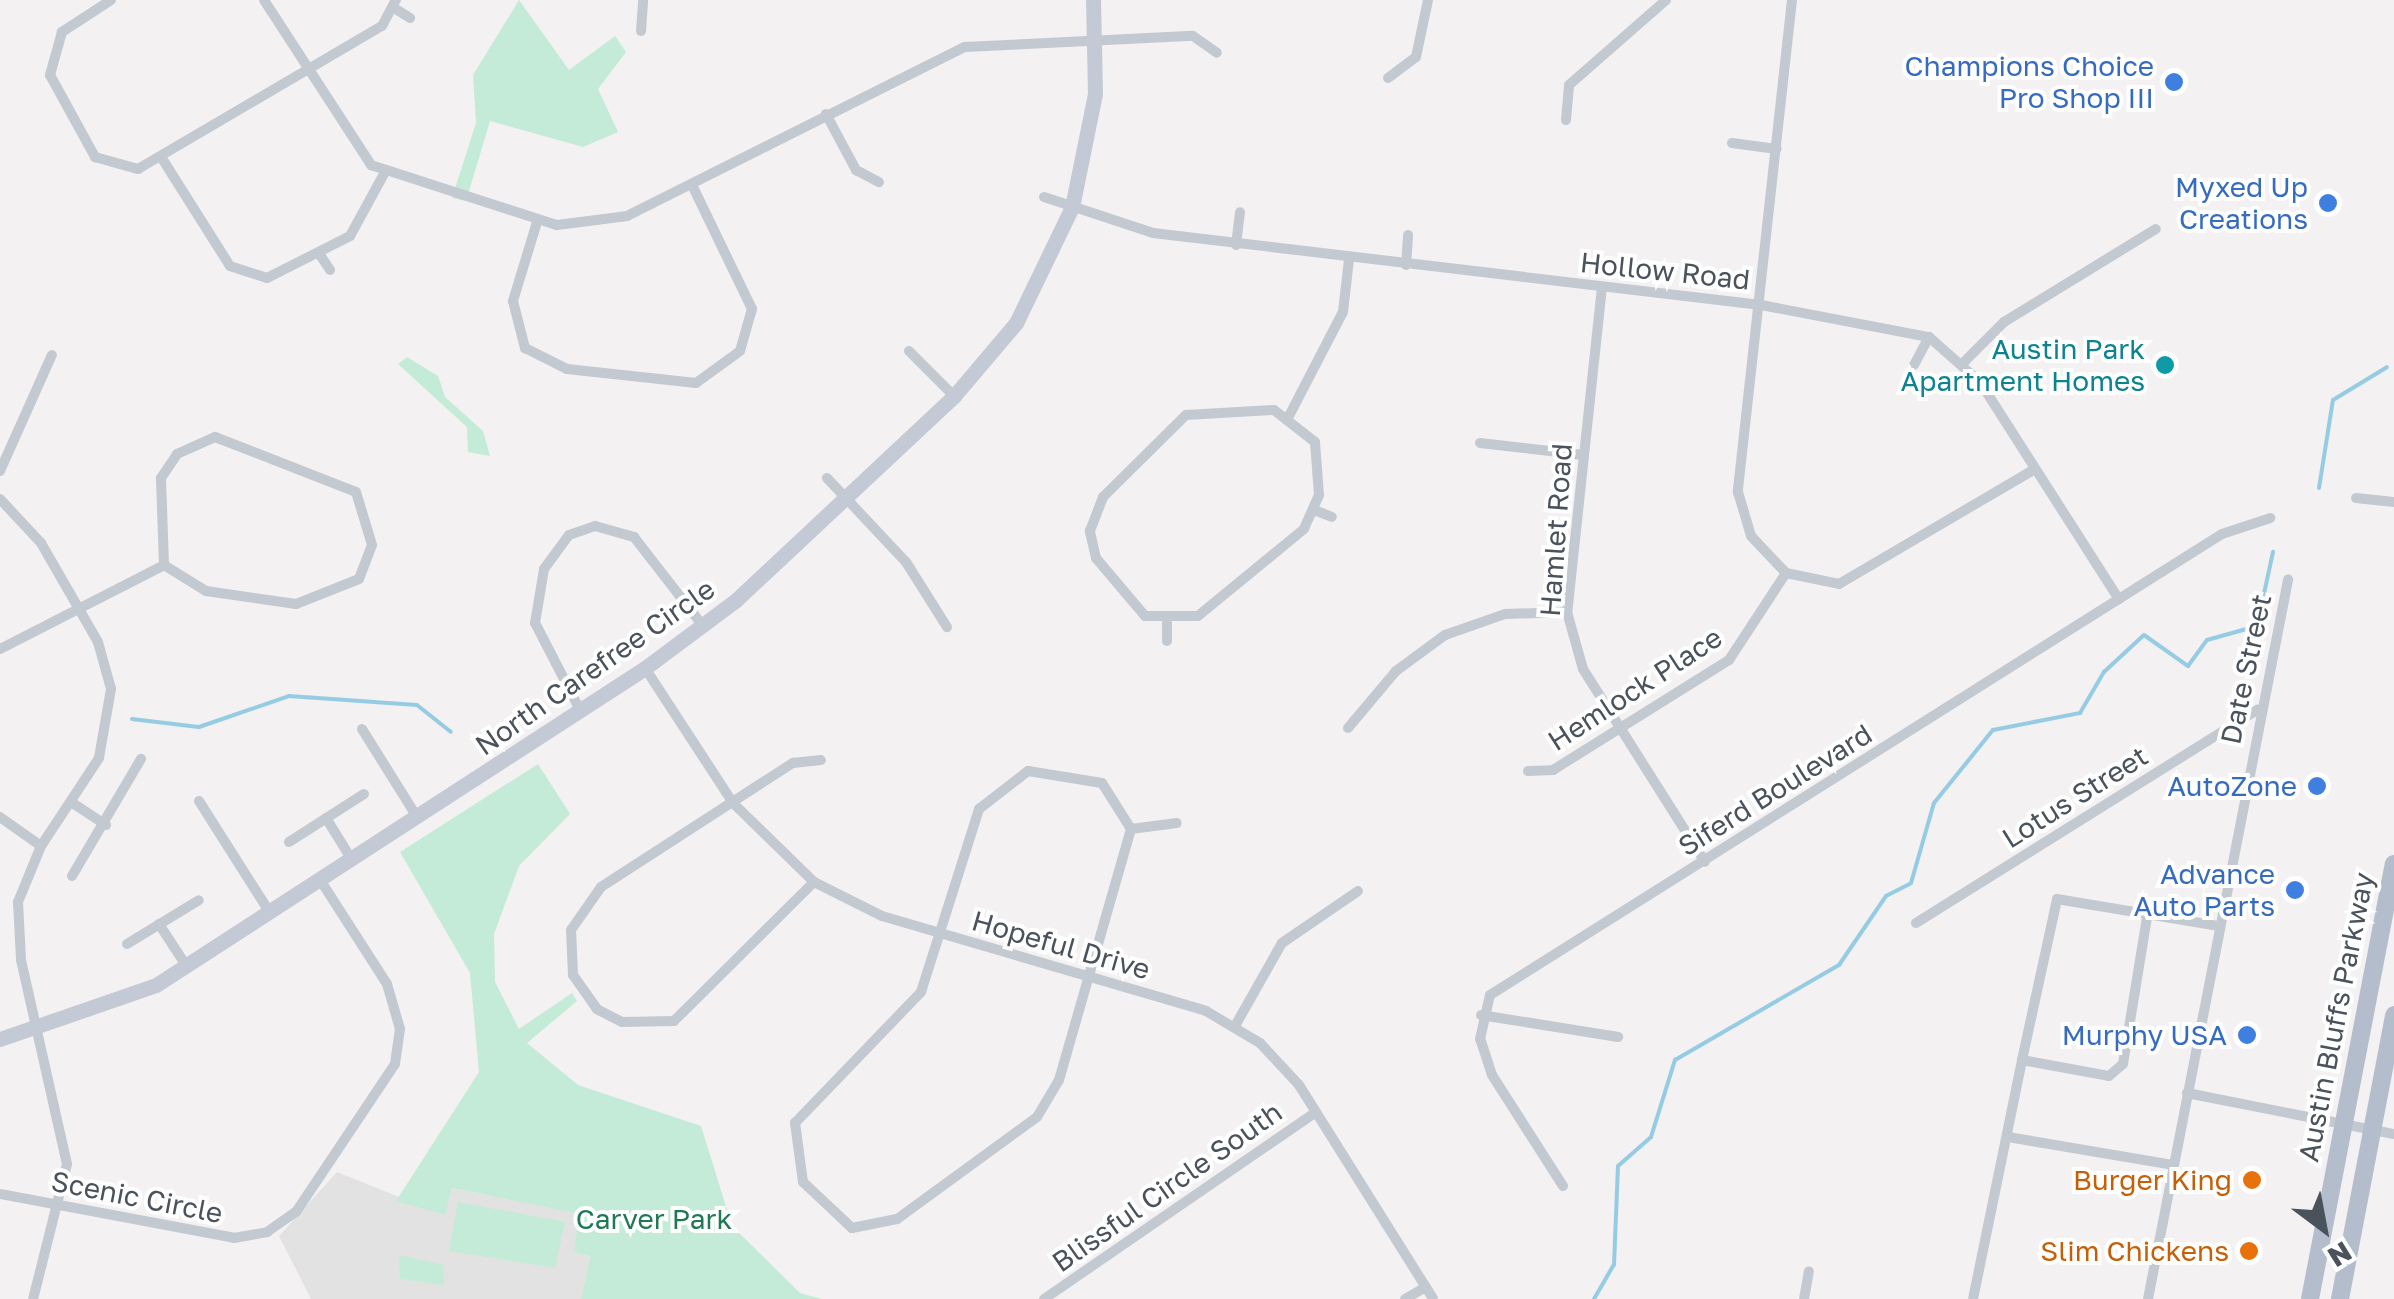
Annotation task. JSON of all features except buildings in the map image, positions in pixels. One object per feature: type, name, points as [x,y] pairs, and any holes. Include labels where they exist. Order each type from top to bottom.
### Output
[{"type":"main road","name":"North Carefree Circle","points":[[0,1038],[40,1030],[187,966],[645,668],[703,626],[954,396],[1016,323],[1072,207],[1091,123],[1093,0]]},
{"type":"main road","name":"Austin Bluffs Parkway","points":[[2310,1299],[2394,864]]},
{"type":"main road","name":"Austin Bluffs Parkway","points":[[2340,1299],[2394,1015]]},
{"type":"street","points":[[80,0],[88,14]]},
{"type":"street","points":[[110,0],[55,42],[53,91],[96,158],[127,169],[163,160],[308,72],[382,26],[395,4],[410,18]]},
{"type":"street","points":[[264,0],[350,141],[384,174],[537,222],[610,222],[965,47],[1193,36],[1218,53]]},
{"type":"street","points":[[641,30],[644,0]]},
{"type":"street","points":[[1388,78],[1416,57],[1428,0]]},
{"type":"street","points":[[1566,120],[1569,85],[1666,0]]},
{"type":"street","points":[[1792,0],[1738,492],[1751,536],[1786,573],[1816,583],[1866,575],[2035,469]]},
{"type":"street","points":[[826,114],[856,170],[880,182]]},
{"type":"street","points":[[1732,142],[1777,148]]},
{"type":"street","points":[[163,160],[240,273],[283,276],[359,226],[384,174]]},
{"type":"street","points":[[537,222],[513,301],[525,348],[566,368],[696,383],[740,351],[752,309],[692,184]]},
{"type":"street","name":"Hollow Road","points":[[1044,198],[1153,233],[1349,259],[1761,304],[1930,337],[1963,364],[2119,599]]},
{"type":"street","points":[[1236,245],[1240,212]]},
{"type":"street","points":[[1963,364],[2004,322],[2156,229]]},
{"type":"street","points":[[1406,265],[1408,235]]},
{"type":"street","points":[[320,255],[330,270]]},
{"type":"street","points":[[1289,416],[1343,312],[1349,259]]},
{"type":"street","name":"Hamlet Road","points":[[1602,286],[1567,612],[1583,668],[1704,862]]},
{"type":"street","points":[[1914,365],[1930,337]]},
{"type":"street","points":[[909,350],[954,396]]},
{"type":"street","points":[[0,471],[52,354]]},
{"type":"street","points":[[1186,415],[1289,416],[1315,442],[1314,510],[1293,541],[1212,607],[1167,622],[1131,604],[1096,558],[1093,512],[1186,415]]},
{"type":"street","points":[[203,440],[334,476],[368,516],[366,568],[338,594],[308,604],[206,592],[164,565],[161,478],[177,454],[203,440]]},
{"type":"street","points":[[1480,443],[1583,454]]},
{"type":"street","points":[[827,478],[906,562],[948,626]]},
{"type":"street","points":[[2356,498],[2394,502]]},
{"type":"street","points":[[0,499],[26,521],[81,612],[109,672],[110,725],[72,802],[41,846],[16,922],[66,1136],[62,1205],[33,1299]]},
{"type":"street","points":[[1314,510],[1332,517]]},
{"type":"street","name":"Siferd Boulevard","points":[[1481,1016],[1490,995],[2222,534],[2270,518]]},
{"type":"street","points":[[580,710],[535,623],[550,554],[569,536],[594,526],[634,537],[703,626]]},
{"type":"street","points":[[0,649],[81,612],[164,565]]},
{"type":"street","name":"Hemlock Place","points":[[1528,772],[1554,770],[1729,660],[1786,573]]},
{"type":"street","name":"Date Street","points":[[2148,1299],[2258,709],[2288,580]]},
{"type":"street","points":[[1348,728],[1396,670],[1445,636],[1505,614],[1567,612]]},
{"type":"street","points":[[1167,622],[1167,641]]},
{"type":"street","name":"Hopeful Drive","points":[[645,668],[733,803],[814,882],[856,906],[1089,976],[1234,1026],[1276,1056],[1316,1112],[1434,1299]]},
{"type":"street","name":"Lotus Street","points":[[1916,923],[2258,709]]},
{"type":"street","points":[[362,729],[417,817]]},
{"type":"street","points":[[72,876],[106,825],[141,759]]},
{"type":"street","points":[[814,882],[674,1021],[622,1022],[586,996],[568,945],[588,899],[793,763],[820,760]]},
{"type":"street","points":[[1028,771],[1077,774],[1111,790],[1131,829],[1055,1090],[1019,1132],[882,1225],[838,1222],[809,1192],[793,1154],[794,1123],[920,992],[987,796],[1028,771]]},
{"type":"street","points":[[289,842],[364,794]]},
{"type":"street","points":[[199,801],[270,913]]},
{"type":"street","points":[[72,802],[106,825]]},
{"type":"street","points":[[0,817],[41,846]]},
{"type":"street","points":[[326,818],[352,860]]},
{"type":"street","points":[[1131,829],[1177,823]]},
{"type":"street","name":"Scenic Circle","points":[[0,1194],[234,1238],[296,1212],[394,1064],[400,1029],[388,984],[320,880]]},
{"type":"street","points":[[1234,1026],[1282,943],[1358,891]]},
{"type":"street","points":[[1973,1299],[2057,899],[2218,926]]},
{"type":"street","points":[[127,944],[199,900]]},
{"type":"street","points":[[2022,1060],[2109,1076],[2123,1064],[2148,912]]},
{"type":"street","points":[[160,924],[187,966]]},
{"type":"street","points":[[1563,1186],[1492,1075],[1481,1016],[1618,1037]]},
{"type":"street","points":[[2187,1093],[2394,1134]]},
{"type":"street","name":"Blissful Circle South","points":[[1044,1299],[1316,1112]]},
{"type":"street","points":[[2008,1137],[2174,1165]]},
{"type":"street","points":[[1804,1299],[1810,1271]]},
{"type":"street","points":[[1405,1299],[1426,1286]]},
{"type":"shaded area","points":[[337,1172],[444,1215],[452,1188],[581,1214],[590,1255],[581,1299],[311,1299],[279,1236]]},
{"type":"green space","points":[[519,0],[569,70],[615,36],[626,52],[598,89],[618,132],[583,147],[490,121],[466,201],[452,198],[476,123],[473,75]]},
{"type":"green space","points":[[407,357],[438,376],[445,397],[483,431],[490,456],[468,452],[467,427],[398,364]]},
{"type":"green space","name":"Carver Park","points":[[538,764],[570,814],[519,866],[494,934],[495,982],[519,1029],[572,993],[577,1001],[527,1043],[578,1085],[701,1126],[732,1226],[800,1293],[822,1299],[581,1299],[590,1256],[574,1252],[580,1214],[452,1188],[445,1215],[396,1201],[479,1072],[470,973],[400,852]]},
{"type":"green space","points":[[458,1202],[565,1222],[555,1268],[449,1251]]},
{"type":"green space","points":[[399,1255],[443,1265],[444,1285],[400,1279]]},
{"type":"waterway","points":[[2319,488],[2333,400],[2387,367]]},
{"type":"waterway","points":[[1594,1299],[1614,1265],[1618,1166],[1651,1137],[1675,1060],[1839,965],[1886,896],[1911,883],[1934,803],[1993,730],[2080,713],[2104,672],[2144,635],[2188,666],[2207,640],[2257,626],[2273,552]]},
{"type":"waterway","points":[[132,719],[199,727],[289,696],[417,705],[451,732]]},
{"type":"place","name":"Champions Choice Pro Shop III","points":[[2174,82]]},
{"type":"place","name":"Myxed Up Creations","points":[[2328,203]]},
{"type":"place","name":"Austin Park Apartment Homes","points":[[2165,365]]},
{"type":"place","name":"AutoZone","points":[[2317,786]]},
{"type":"place","name":"Advance Auto Parts","points":[[2295,890]]},
{"type":"place","name":"Murphy USA","points":[[2247,1035]]},
{"type":"place","name":"Burger King","points":[[2252,1180]]},
{"type":"place","name":"Slim Chickens","points":[[2249,1251]]}]
